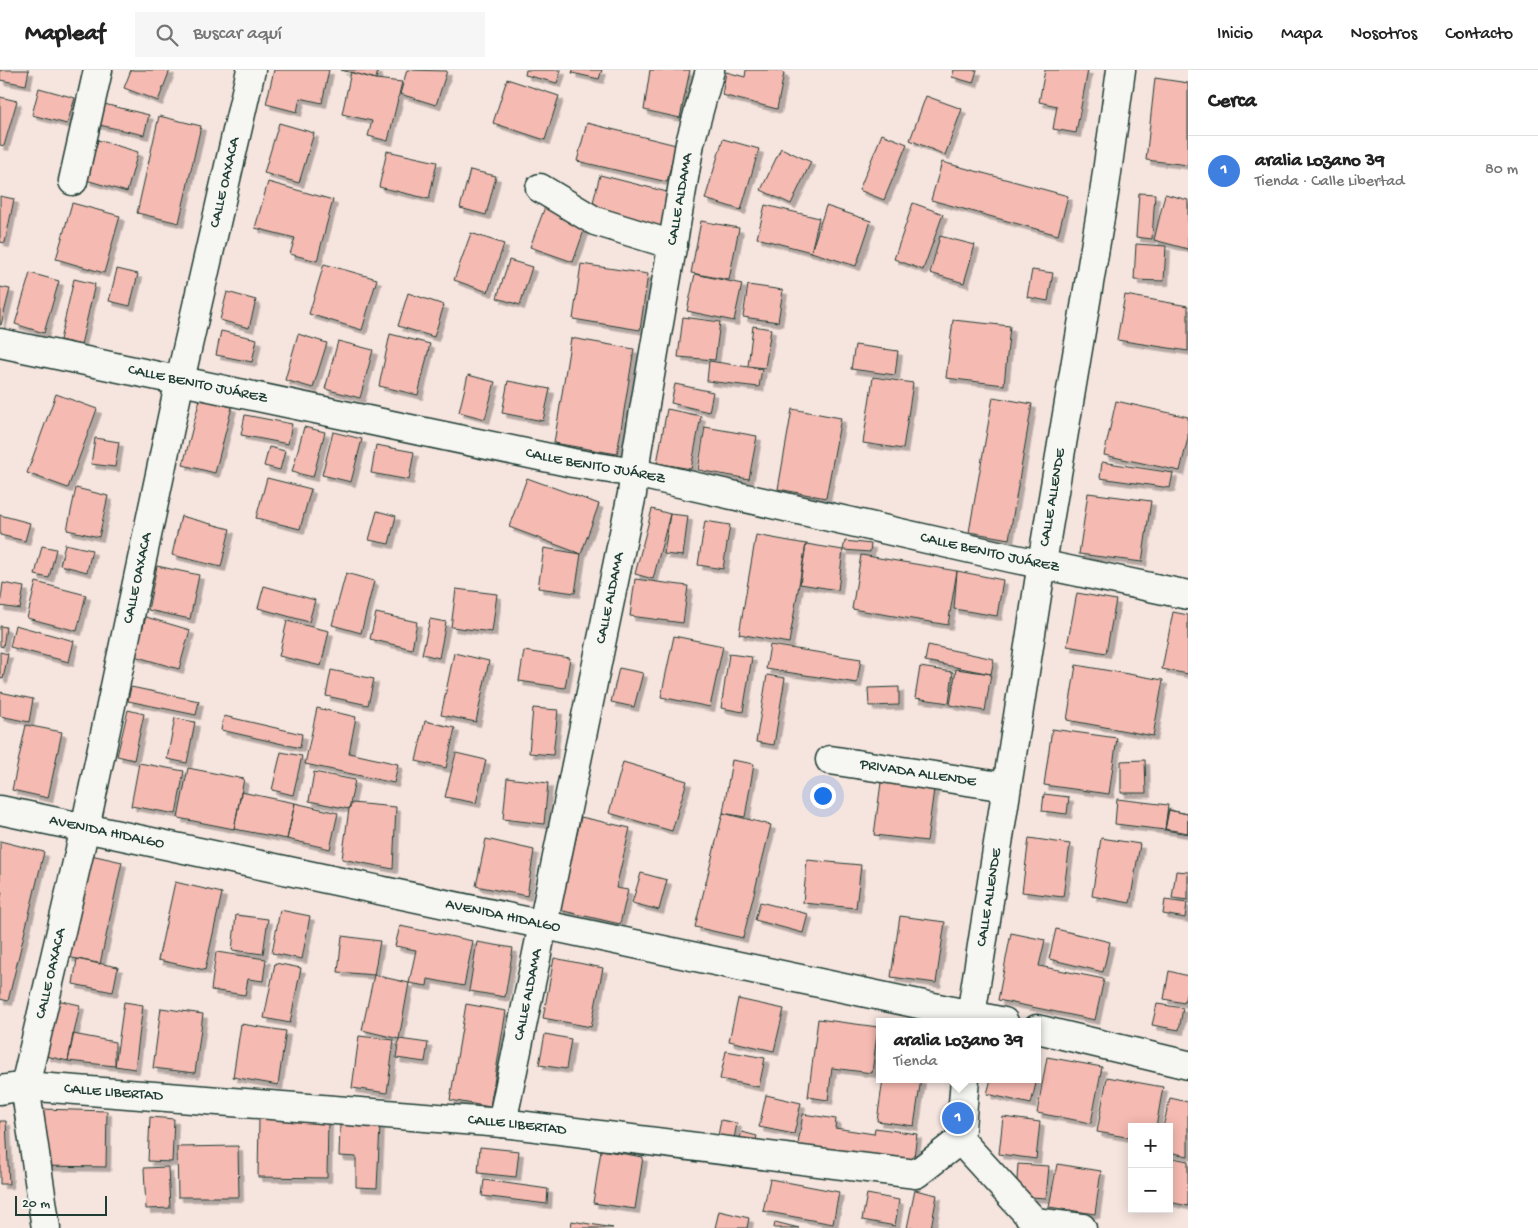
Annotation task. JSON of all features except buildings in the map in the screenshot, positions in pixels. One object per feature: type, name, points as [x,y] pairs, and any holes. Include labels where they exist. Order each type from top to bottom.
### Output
[{"type":"street","points":[[73,181],[98,70]]},
{"type":"street","name":"CALLE OAXACA","points":[[13,1088],[85,828],[180,380],[251,70]]},
{"type":"street","name":"CALLE ALDAMA","points":[[502,1123],[635,473],[636,451],[690,143],[710,70]]},
{"type":"street","name":"CALLE ALLENDE","points":[[970,1018],[1042,563],[1104,194],[1121,70]]},
{"type":"street","points":[[540,188],[595,221],[673,245]]},
{"type":"street","name":"CALLE BENITO JUÁREZ","points":[[0,343],[573,463],[635,473],[924,539],[1188,595]]},
{"type":"street","name":"PRIVADA ALLENDE","points":[[830,760],[1006,787]]},
{"type":"street","name":"AVENIDA HIDALGO","points":[[0,810],[970,1018]]},
{"type":"street","points":[[1041,1030],[1188,1065]]},
{"type":"street","points":[[965,1083],[960,1140],[1036,1225],[1082,1228]]},
{"type":"street","points":[[13,1088],[46,1228]]},
{"type":"street","name":"CALLE LIBERTAD","points":[[13,1088],[502,1123],[916,1174],[960,1140]]},
{"type":"place","name":"aralia Lozano 39","points":[[958,1118]]}]
